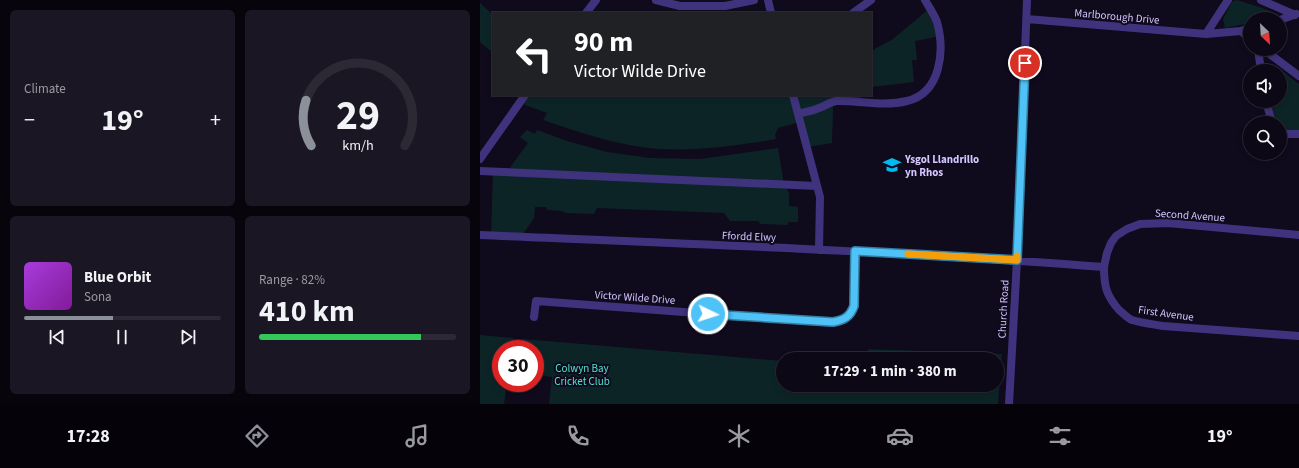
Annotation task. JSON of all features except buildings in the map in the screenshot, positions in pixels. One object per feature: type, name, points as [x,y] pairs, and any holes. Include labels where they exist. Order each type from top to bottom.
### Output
[{"type":"street","points":[[587,12],[596,0]]},
{"type":"street","points":[[656,0],[680,6],[725,6],[754,0]]},
{"type":"street","points":[[768,0],[771,12]]},
{"type":"street","points":[[854,12],[871,0]]},
{"type":"street","points":[[798,114],[820,108],[835,101],[874,104],[906,102],[917,98],[927,90],[939,66],[941,55],[940,36],[936,20],[925,0]]},
{"type":"street","name":"Church Road","points":[[1009,404],[1017,260],[1027,0]]},
{"type":"street","points":[[1206,34],[1228,0]]},
{"type":"street","points":[[1261,0],[1297,14]]},
{"type":"street","points":[[1287,18],[1297,14]]},
{"type":"street","name":"Marlborough Drive","points":[[1027,19],[1206,34],[1241,31]]},
{"type":"street","points":[[1272,56],[1299,76]]},
{"type":"street","points":[[480,159],[483,149],[524,96]]},
{"type":"street","points":[[793,96],[820,197],[819,250]]},
{"type":"street","points":[[1287,134],[1299,134]]},
{"type":"street","points":[[480,171],[817,186]]},
{"type":"street","name":"Second Avenue","points":[[1104,267],[1106,253],[1116,236],[1127,229],[1140,224],[1168,223],[1299,235]]},
{"type":"street","name":"Ffordd Elwy","points":[[480,235],[855,251],[1017,260]]},
{"type":"street","name":"Victor Wilde Drive","points":[[534,317],[536,301],[833,322],[844,320],[851,314],[854,306],[855,251]]},
{"type":"street","points":[[1017,260],[1104,267]]},
{"type":"street","name":"First Avenue","points":[[1104,267],[1104,280],[1107,292],[1112,302],[1130,319],[1163,326],[1299,336]]},
{"type":"green space","points":[[1237,0],[1272,12],[1243,12],[1243,24],[1225,28],[1223,19],[1232,2]]},
{"type":"green space","points":[[480,3],[492,14],[492,52],[480,42]]},
{"type":"green space","points":[[930,8],[940,36],[915,41],[917,60],[912,60],[914,82],[872,87],[872,50],[893,39]]},
{"type":"green space","points":[[1287,75],[1299,84],[1299,131],[1287,130],[1287,116],[1274,116],[1273,108],[1287,108]]},
{"type":"green space","points":[[524,96],[860,96],[861,98],[835,101],[833,108],[832,143],[807,147],[800,122],[778,128],[775,135],[776,139],[747,144],[688,149],[659,149],[615,142],[543,120],[547,113],[520,103]]},
{"type":"green space","points":[[527,130],[535,134],[537,130],[567,141],[607,152],[650,158],[700,159],[778,148],[784,184],[789,193],[789,206],[798,207],[798,222],[788,222],[788,225],[761,224],[758,221],[730,221],[724,213],[597,208],[594,214],[566,213],[562,211],[548,210],[546,207],[535,207],[534,218],[521,237],[491,236],[493,172],[510,172],[511,166],[528,143],[520,137]]},
{"type":"green space","points":[[480,335],[513,338],[513,340],[492,340],[492,392],[506,392],[504,404],[480,404]]},
{"type":"green space","name":"Colwyn Bay Cricket Club","points":[[544,341],[776,360],[776,392],[999,392],[998,404],[549,404],[552,377],[544,376]]},
{"type":"green space","name":"Colwyn Bay Cricket Club","points":[[869,349],[949,352],[866,352]]},
{"type":"slow traffic","points":[[908,254],[1017,260],[1017,256]]},
{"type":"place","name":"Ysgol Llandrillo yn Rhos","points":[[892,165]]},
{"type":"route","points":[[708,314],[833,322],[844,320],[851,314],[854,306],[855,251],[1017,260],[1025,63]]}]
